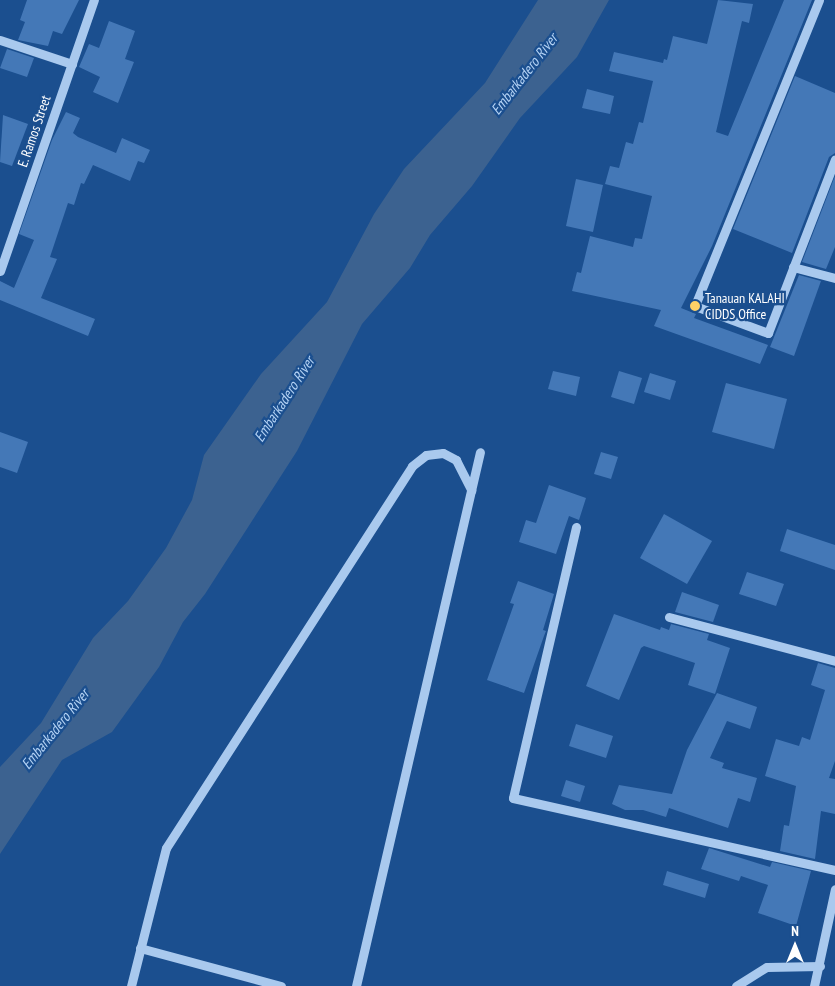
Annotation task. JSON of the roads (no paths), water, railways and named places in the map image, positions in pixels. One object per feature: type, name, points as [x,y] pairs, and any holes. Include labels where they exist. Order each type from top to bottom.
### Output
[{"type":"street","name":"E. Ramos Street","points":[[0,271],[94,0]]},
{"type":"street","points":[[819,0],[695,306],[768,333],[835,159]]},
{"type":"street","points":[[0,40],[72,64]]},
{"type":"street","points":[[793,267],[835,278]]},
{"type":"street","points":[[356,986],[480,452]]},
{"type":"street","points":[[131,986],[166,848],[412,466],[426,455],[443,453],[456,460],[472,490]]},
{"type":"street","points":[[576,527],[513,798],[835,870]]},
{"type":"street","points":[[669,617],[835,661]]},
{"type":"street","points":[[814,986],[820,966],[835,889]]},
{"type":"street","points":[[140,948],[281,986]]},
{"type":"street","points":[[736,986],[768,967],[820,966]]},
{"type":"water","name":"Embarkadero River","points":[[538,0],[609,0],[577,57],[520,118],[472,186],[430,235],[410,268],[362,324],[297,451],[205,594],[183,622],[159,667],[112,732],[62,760],[0,854],[0,767],[41,723],[93,638],[128,601],[166,548],[192,500],[204,455],[261,374],[327,302],[374,214],[404,169],[485,83]]},
{"type":"place","name":"Tanauan KALAHI CIDDS Office","points":[[695,306]]}]
